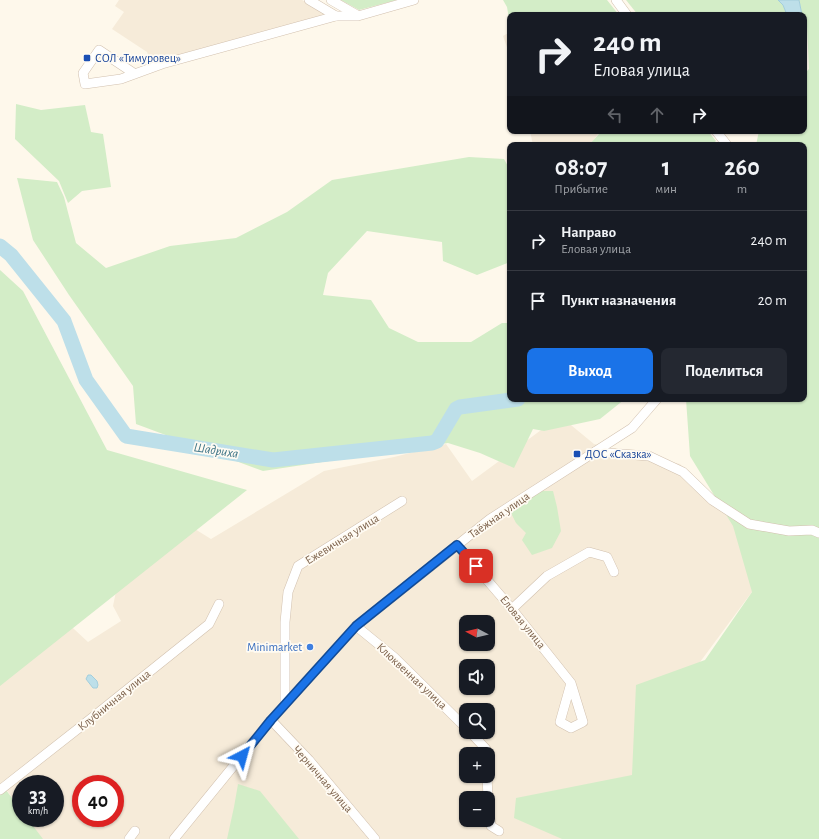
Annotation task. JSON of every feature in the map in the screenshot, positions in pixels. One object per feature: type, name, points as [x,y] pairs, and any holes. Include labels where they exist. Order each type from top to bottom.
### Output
[{"type":"street","points":[[309,0],[336,16]]},
{"type":"street","points":[[331,0],[358,16]]},
{"type":"street","points":[[135,74],[99,50],[83,73],[85,84],[121,79],[135,74],[162,64],[336,16],[358,16],[414,0]]},
{"type":"street","points":[[616,0],[625,12]]},
{"type":"street","points":[[718,134],[725,142]]},
{"type":"street","name":"Таёжная улица","points":[[174,839],[271,720],[356,626],[490,519],[632,428],[655,402]]},
{"type":"street","points":[[595,452],[649,456],[683,472],[712,500],[749,524],[789,531],[812,530],[819,533]]},
{"type":"street","name":"Ежевичная улица","points":[[285,704],[285,622],[288,592],[298,566],[402,501]]},
{"type":"street","name":"Еловая улица","points":[[457,545],[512,609],[571,683]]},
{"type":"street","points":[[512,609],[547,576],[590,552],[607,557],[614,572]]},
{"type":"street","name":"Клубничная улица","points":[[0,790],[209,624],[219,604]]},
{"type":"street","name":"Клюквенная улица","points":[[356,626],[394,657],[459,721]]},
{"type":"street","name":"Черничная улица","points":[[271,720],[309,760],[375,839]]},
{"type":"street","points":[[477,739],[484,747]]},
{"type":"street","points":[[493,827],[500,831]]},
{"type":"street","points":[[129,839],[135,831]]},
{"type":"shaded area","points":[[119,0],[302,0],[328,15],[152,65],[147,52],[112,29],[124,12],[115,6]]},
{"type":"shaded area","points":[[507,34],[507,47],[503,36]]},
{"type":"shaded area","points":[[531,134],[598,134],[592,142],[532,142]]},
{"type":"shaded area","points":[[560,416],[594,444],[680,464],[749,540],[760,581],[666,708],[661,839],[39,839],[31,827],[64,827],[64,775],[12,775],[12,798],[2,783],[0,785],[0,657],[47,604],[88,642],[121,621],[113,606],[128,533],[190,526],[211,539],[324,471],[394,457],[446,444],[472,481]]},
{"type":"green space","points":[[341,0],[397,0],[359,10]]},
{"type":"green space","points":[[503,0],[607,0],[617,12],[508,12]]},
{"type":"green space","points":[[626,0],[778,0],[783,5],[786,12],[636,12]]},
{"type":"green space","points":[[799,0],[819,0],[819,839],[562,839],[514,818],[516,798],[632,775],[636,685],[705,660],[752,592],[733,526],[690,456],[686,402],[807,402],[807,142],[757,142],[758,134],[807,134],[807,71],[809,69],[807,12],[801,12]]},
{"type":"green space","points":[[16,104],[41,110],[85,105],[91,132],[103,134],[111,187],[82,191],[68,203],[59,181],[15,139]]},
{"type":"green space","points":[[599,134],[710,134],[716,141],[715,142],[592,142]]},
{"type":"green space","points":[[469,157],[504,159],[507,164],[507,263],[477,275],[443,261],[442,242],[367,231],[328,273],[323,295],[371,300],[389,328],[418,342],[471,342],[502,323],[507,323],[507,402],[621,402],[600,419],[544,431],[533,429],[514,468],[480,453],[448,443],[263,471],[136,424],[133,386],[69,295],[33,240],[17,178],[57,182],[64,197],[76,243],[106,268],[170,246],[236,238],[287,212],[332,180]]},
{"type":"green space","points":[[0,270],[23,291],[107,450],[247,490],[0,686]]},
{"type":"green space","points":[[540,491],[553,491],[561,531],[552,548],[532,555],[522,540],[526,533],[516,523],[510,511]]},
{"type":"green space","points":[[238,784],[260,791],[299,839],[227,839]]},
{"type":"green space","points":[[6,790],[12,798],[12,827],[34,827],[43,839],[0,839],[0,795]]},
{"type":"water","points":[[778,0],[799,0],[801,12],[786,12],[783,5]]},
{"type":"water","points":[[88,675],[91,675],[97,681],[97,688],[93,688],[86,679]]},
{"type":"waterway","name":"Шадриха","points":[[0,246],[11,255],[64,321],[86,380],[126,436],[273,460],[432,443],[437,441],[456,409],[460,407],[507,401]]},
{"type":"place","name":"СОЛ «Тимуровец»","points":[[87,58]]},
{"type":"place","name":"ДОС «Сказка»","points":[[577,454]]},
{"type":"place","name":"Minimarket","points":[[310,647]]},
{"type":"route","points":[[242,756],[271,720],[356,626],[457,545],[476,566]]}]
